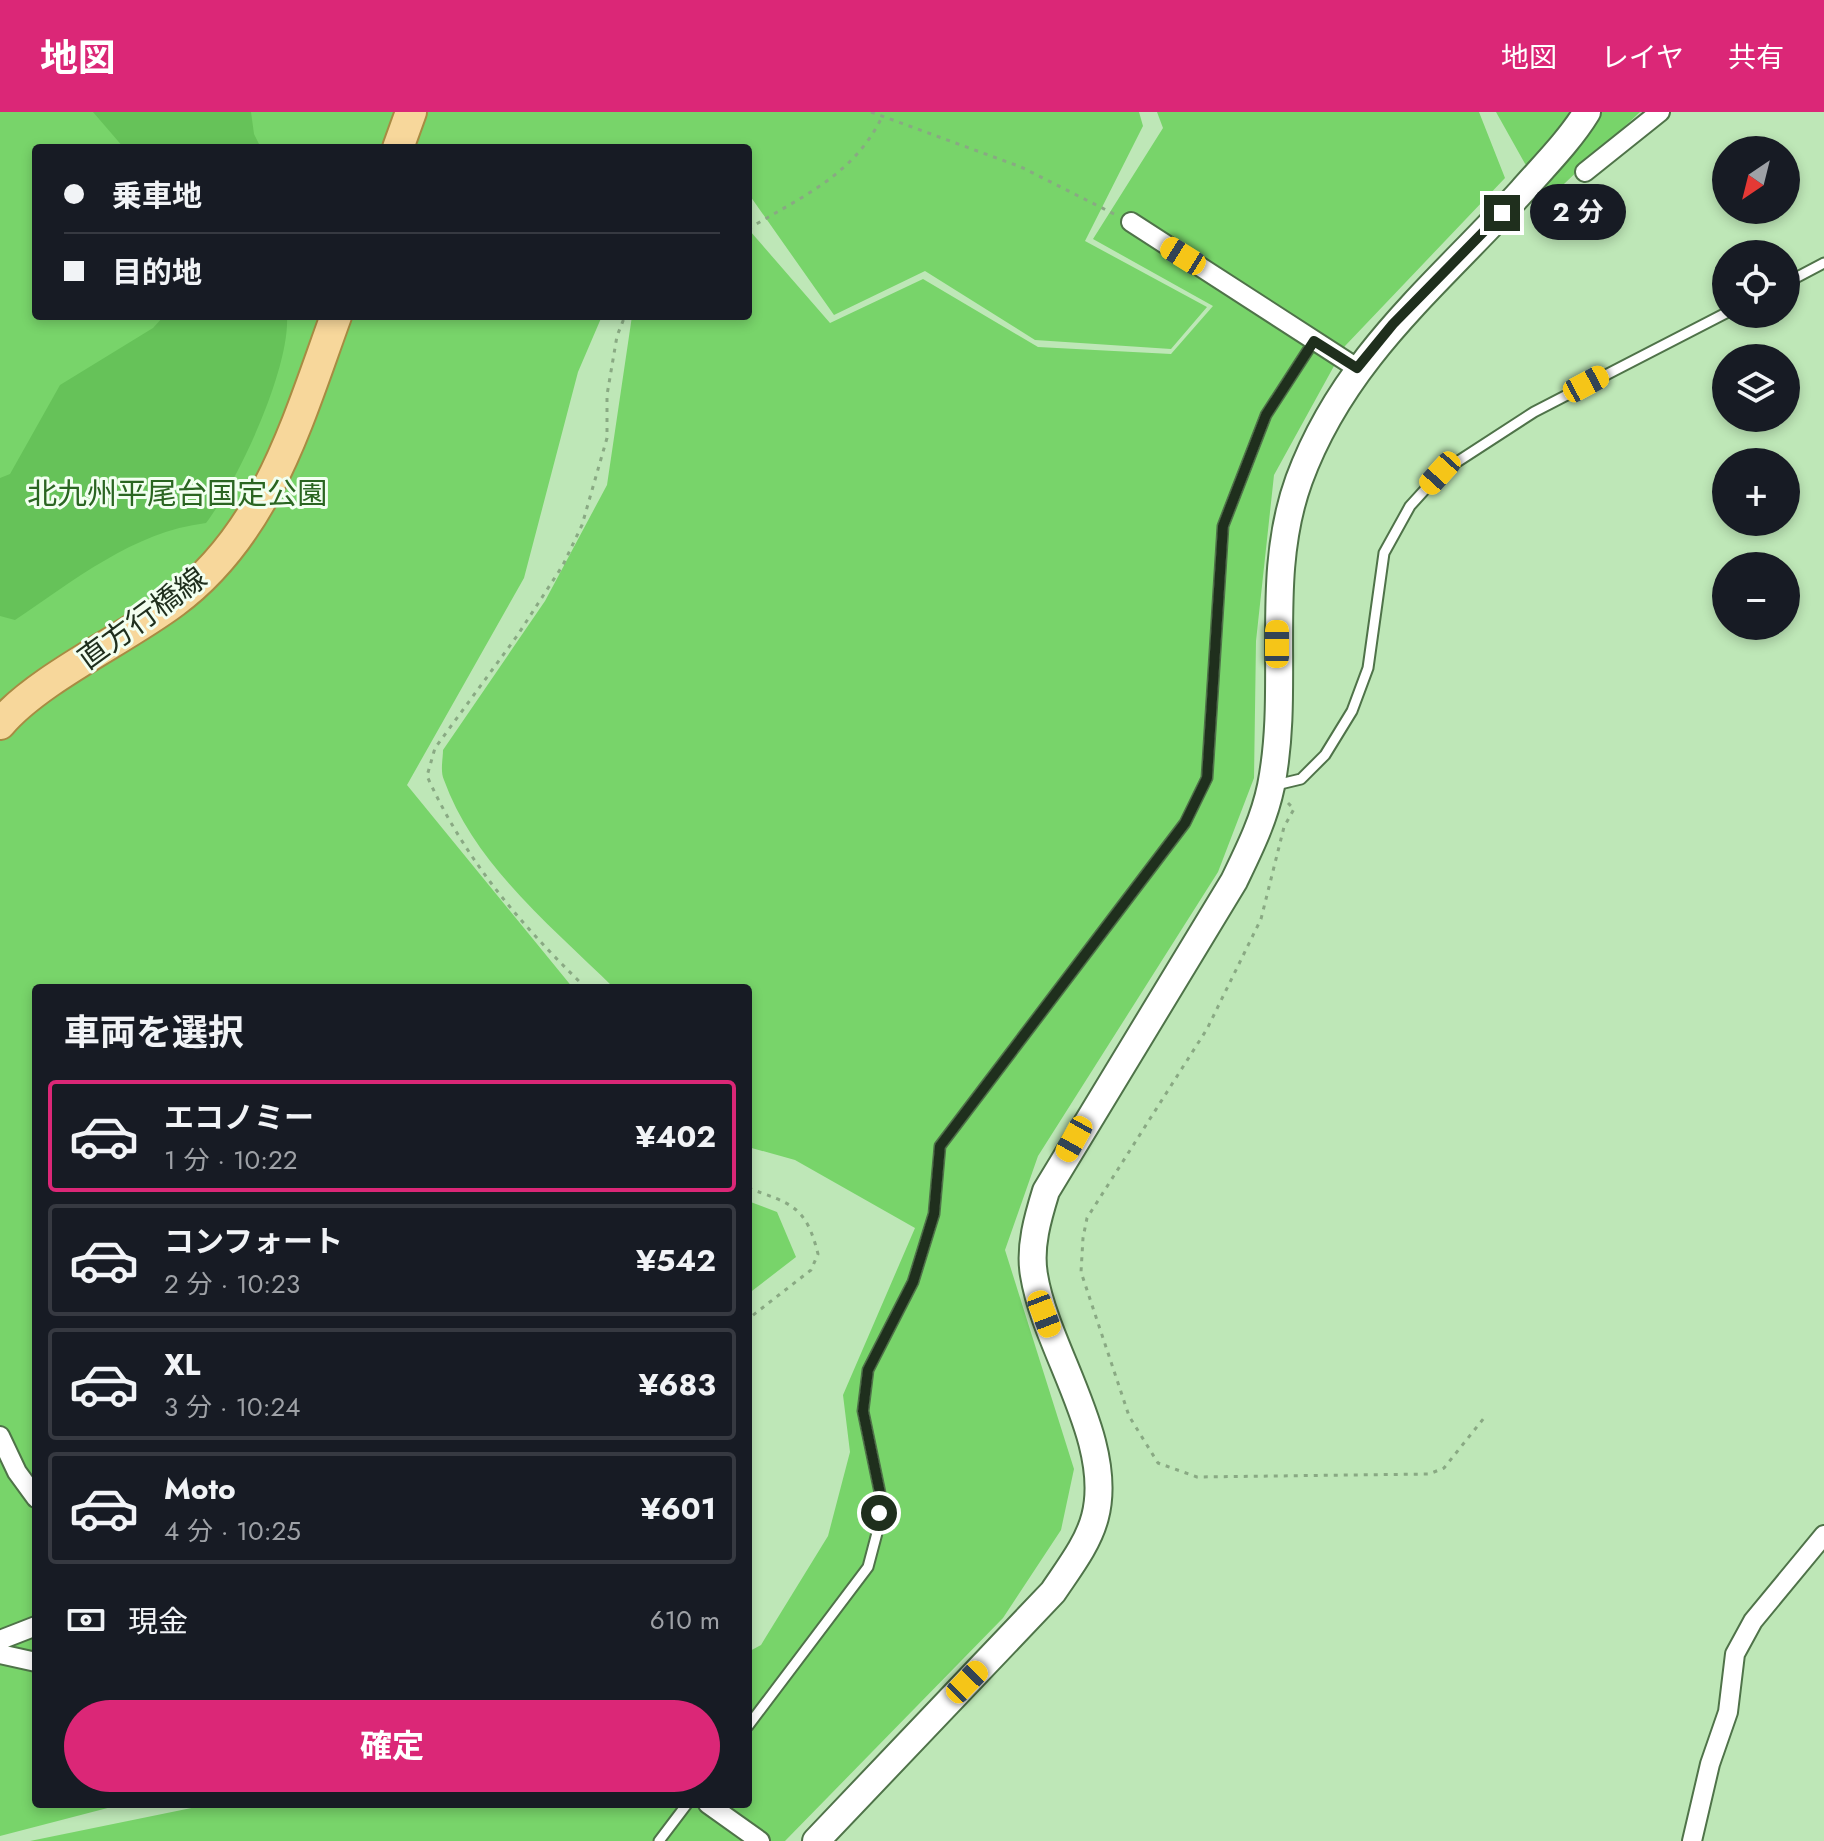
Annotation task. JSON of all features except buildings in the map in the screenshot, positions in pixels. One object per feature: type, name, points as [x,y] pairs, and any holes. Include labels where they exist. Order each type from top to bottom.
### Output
[{"type":"main road","points":[[399,144],[411,112]]},
{"type":"main road","name":"直方行橋線","points":[[0,724],[46,687],[174,602],[208,574],[241,535],[268,487],[292,433],[334,320]]},
{"type":"street","points":[[816,1841],[1053,1592],[1081,1550],[1095,1517],[1100,1483],[1088,1434],[1044,1314],[1033,1273],[1035,1227],[1046,1191],[1074,1139],[1234,881],[1256,835],[1271,786],[1284,541],[1297,483],[1319,429],[1357,368],[1393,324],[1539,172],[1587,112]]},
{"type":"street","points":[[1585,172],[1660,112]]},
{"type":"street","points":[[1131,222],[1357,368]]},
{"type":"street","points":[[0,1436],[17,1472],[32,1493]]},
{"type":"street","points":[[1692,1841],[1710,1764],[1728,1712],[1735,1654],[1753,1621],[1824,1535]]},
{"type":"street","points":[[0,1640],[32,1628]]},
{"type":"street","points":[[0,1654],[32,1661]]},
{"type":"street","points":[[714,1808],[760,1841]]},
{"type":"lane","points":[[1800,276],[1824,263]]},
{"type":"lane","points":[[1271,786],[1301,779],[1325,755],[1352,711],[1368,668],[1384,553],[1390,537],[1410,506],[1440,473],[1534,412],[1712,320]]},
{"type":"lane","points":[[752,1721],[868,1567],[877,1533],[880,1493],[863,1411],[868,1370],[913,1282],[934,1214],[940,1146],[1185,823],[1207,778],[1223,526],[1266,415],[1314,341]]},
{"type":"lane","points":[[659,1841],[684,1808]]},
{"type":"path","points":[[871,112],[1021,167],[1131,222]]},
{"type":"path","points":[[752,226],[840,171],[867,146],[882,118]]},
{"type":"path","points":[[582,984],[510,908],[469,856],[427,776],[435,748],[525,624],[563,565],[582,525],[607,438],[607,395],[617,336],[623,320]]},
{"type":"path","points":[[1271,786],[1294,809],[1284,827],[1261,919],[1207,1029],[1087,1218],[1081,1272],[1129,1416],[1158,1463],[1197,1477],[1439,1472],[1484,1418]]},
{"type":"path","points":[[752,1189],[790,1202],[804,1215],[818,1254],[811,1270],[752,1316]]},
{"type":"green space","name":"北九州平尾台国定公園","points":[[0,112],[1139,112],[1143,126],[1085,241],[1207,307],[1171,349],[1035,340],[925,271],[834,315],[752,199],[752,144],[32,144],[32,320],[600,320],[578,372],[524,578],[407,785],[570,984],[32,984],[32,1808],[108,1808],[0,1836]]},
{"type":"green space","points":[[93,112],[251,112],[254,134],[259,144],[121,144]]},
{"type":"green space","points":[[1157,112],[1479,112],[1505,178],[1345,346],[1274,475],[1256,641],[1254,778],[1218,872],[1038,1156],[1005,1250],[1074,1469],[1061,1530],[1003,1618],[785,1841],[30,1841],[191,1808],[752,1808],[752,1650],[761,1645],[828,1536],[850,1452],[843,1395],[915,1228],[795,1160],[752,1148],[752,984],[610,984],[517,893],[474,839],[457,811],[444,780],[443,750],[545,601],[607,485],[631,320],[752,320],[752,233],[830,323],[923,279],[1038,347],[1171,354],[1213,306],[1093,239],[1163,128]]},
{"type":"green space","points":[[1496,112],[1640,112],[1546,201]]},
{"type":"green space","name":"北九州平尾台国定公園","points":[[160,320],[287,320],[286,338],[271,394],[233,480],[206,523],[179,528],[129,547],[15,620],[0,616],[0,478],[10,474],[60,385],[153,328]]},
{"type":"green space","points":[[752,1203],[777,1212],[796,1257],[752,1291]]},
{"type":"route","points":[[879,1513],[880,1493],[863,1411],[868,1370],[913,1282],[934,1214],[940,1146],[1185,823],[1207,778],[1216,592],[1223,526],[1266,415],[1314,341],[1357,368],[1393,324],[1502,213]]}]
